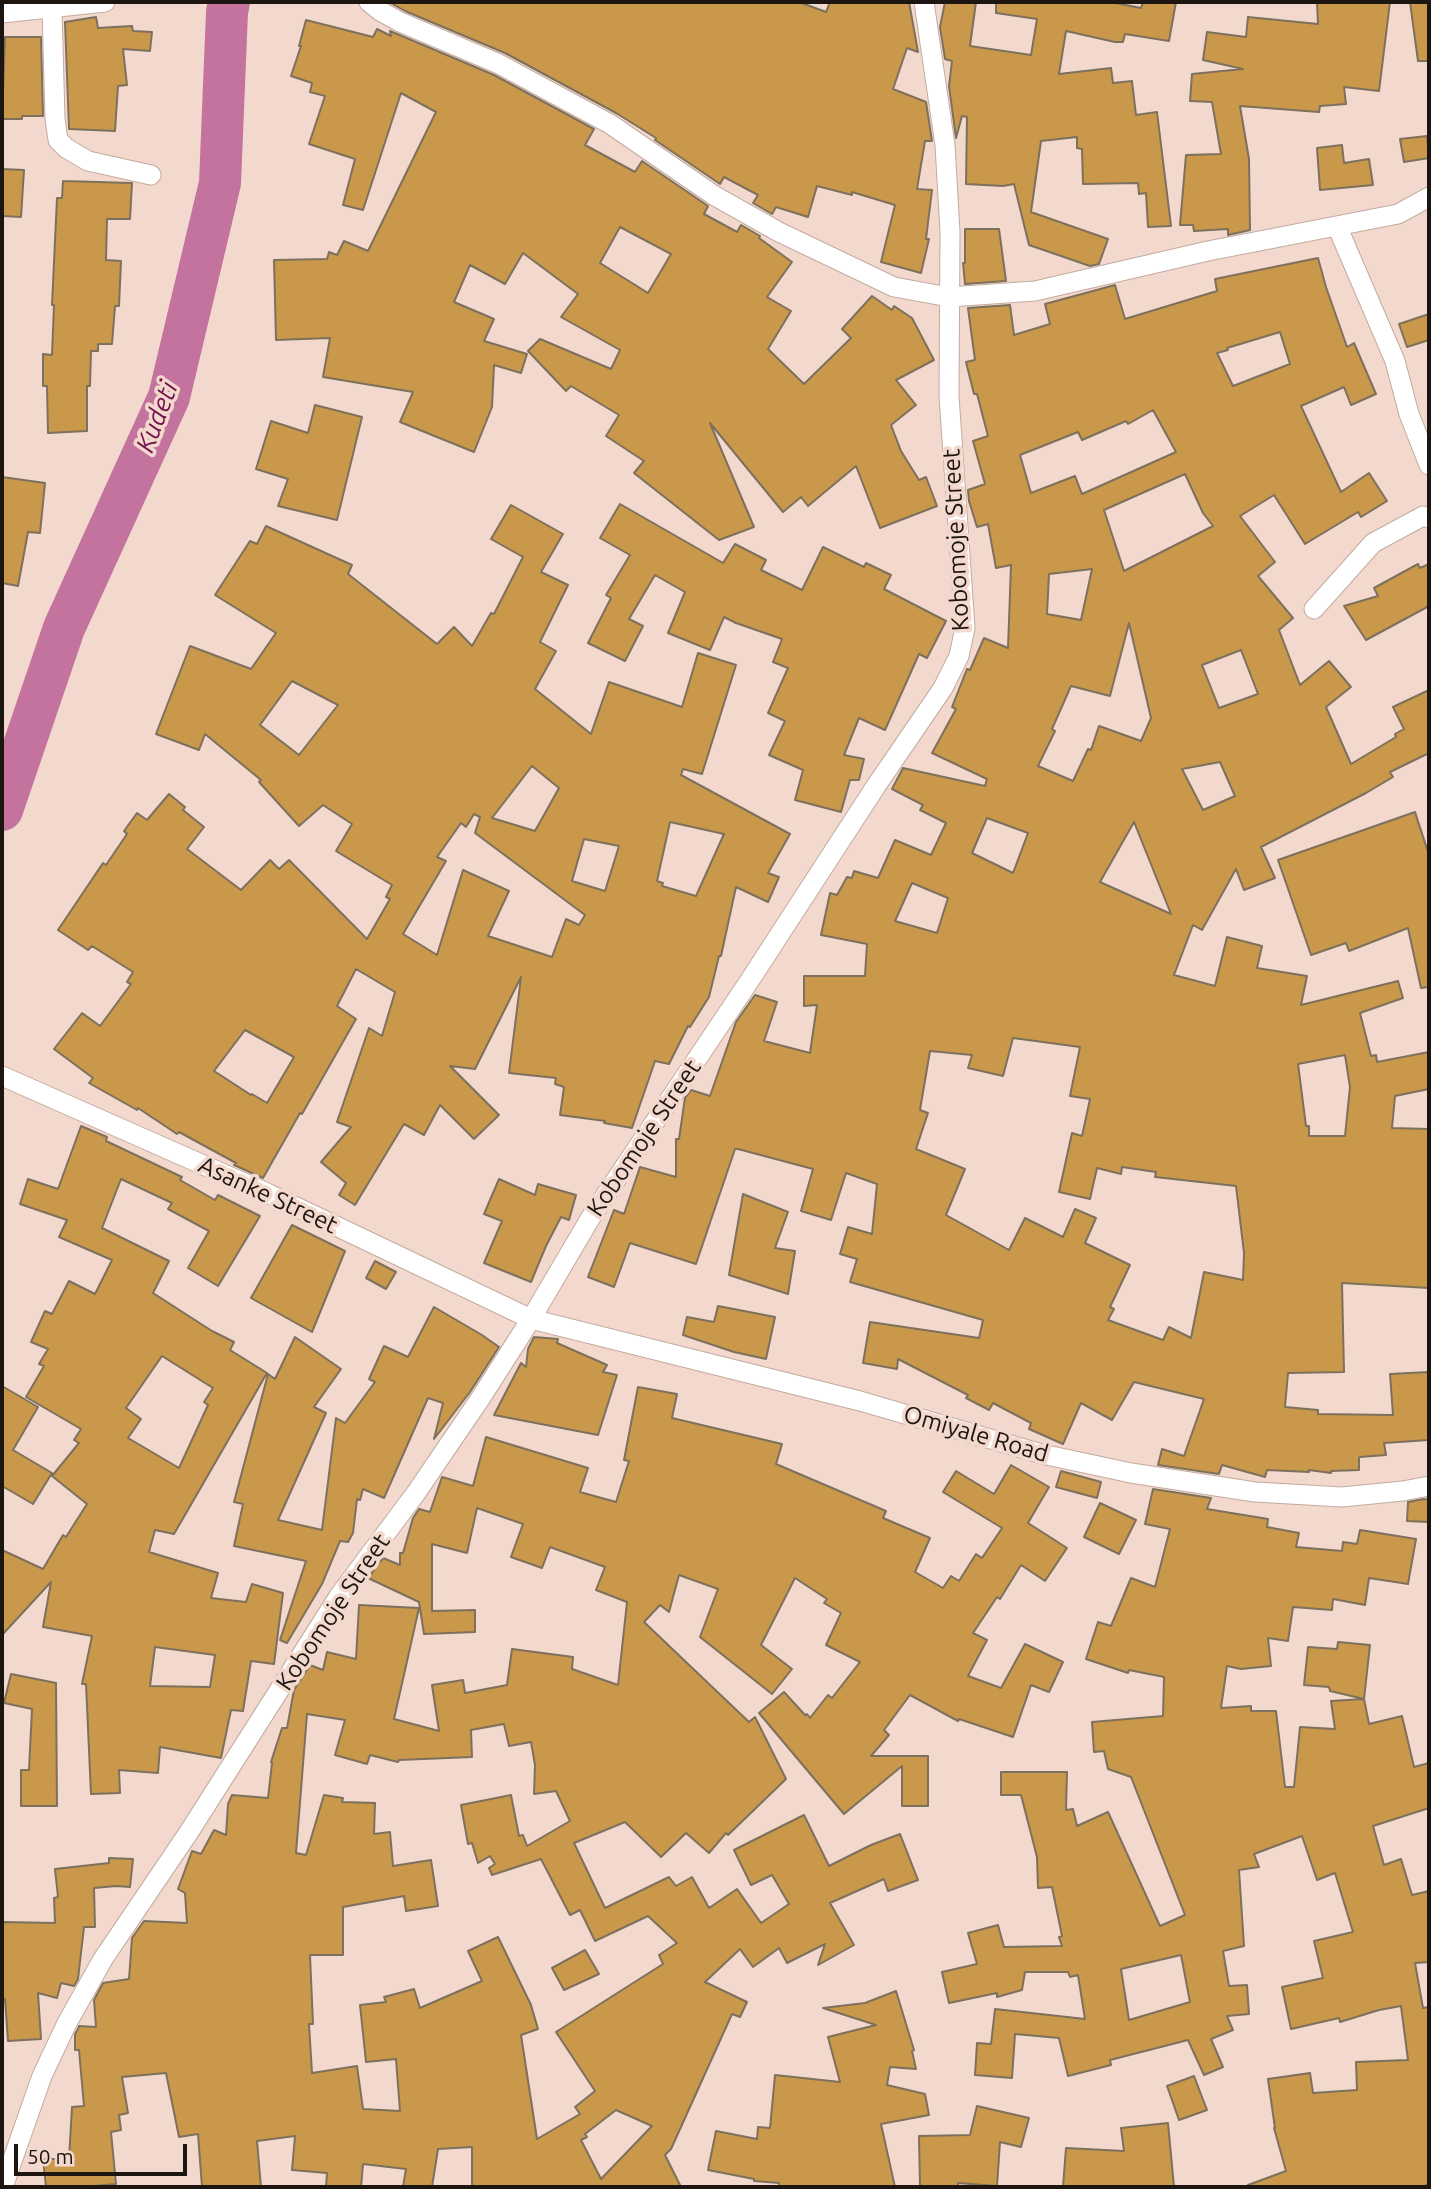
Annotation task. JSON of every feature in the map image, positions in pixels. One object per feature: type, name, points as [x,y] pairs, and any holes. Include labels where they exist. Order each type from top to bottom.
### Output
[{"type":"street","points":[[2,13],[105,2]]},
{"type":"street","points":[[369,2],[400,22],[499,64],[610,124],[715,196],[779,232],[894,286],[949,297],[1035,290],[1208,251],[1398,214],[1429,197]]},
{"type":"street","name":"Kobomoje Street","points":[[3,2187],[41,2077],[67,2022],[103,1959],[189,1832],[339,1596],[416,1493],[531,1319],[590,1217],[943,688],[959,656],[965,628],[949,396],[950,232],[945,145],[924,2]]},
{"type":"street","points":[[52,8],[58,140],[88,161],[150,175]]},
{"type":"street","points":[[1337,226],[1395,361],[1409,414],[1429,465]]},
{"type":"street","points":[[1314,610],[1373,543],[1423,516],[1429,518]]},
{"type":"street","name":"Asanke Street","points":[[9,1079],[269,1194],[531,1319]]},
{"type":"street","name":"Omiyale Road","points":[[531,1319],[860,1401],[1042,1454],[1131,1473],[1255,1492],[1342,1497],[1429,1486]]},
{"type":"building","points":[[389,2],[799,2],[826,12],[830,2],[909,2],[918,52],[907,48],[893,89],[926,102],[932,141],[925,141],[917,189],[932,190],[926,239],[929,239],[921,273],[881,262],[895,205],[852,192],[852,195],[817,186],[808,217],[776,207],[772,214],[753,203],[758,195],[724,177],[720,184],[616,113],[505,53]]},
{"type":"building","points":[[945,2],[976,2],[970,46],[1031,55],[1037,19],[996,13],[996,2],[1110,2],[1141,8],[1143,2],[1176,2],[1169,41],[1125,34],[1123,42],[1115,42],[1066,31],[1059,74],[1111,68],[1113,83],[1132,81],[1136,115],[1157,112],[1171,226],[1148,227],[1146,193],[1139,194],[1138,183],[1083,184],[1082,149],[1077,148],[1077,137],[1041,141],[1031,212],[1108,239],[1099,264],[1090,266],[1029,245],[1014,184],[966,184],[967,117],[962,116],[956,138],[949,86],[952,61],[945,59],[940,27]]},
{"type":"building","points":[[1317,2],[1390,2],[1379,91],[1344,87],[1346,104],[1320,106],[1319,112],[1240,106],[1249,159],[1250,230],[1228,235],[1228,229],[1194,231],[1193,225],[1180,225],[1186,155],[1221,154],[1212,102],[1190,101],[1192,74],[1243,69],[1203,60],[1207,32],[1246,37],[1248,17],[1318,24]]},
{"type":"building","points":[[1410,2],[1429,2],[1429,61],[1418,61]]},
{"type":"building","points":[[96,17],[98,28],[132,26],[133,31],[152,32],[150,51],[123,49],[127,85],[118,86],[115,131],[69,129],[65,22]]},
{"type":"building","points":[[306,20],[373,37],[377,29],[391,36],[390,31],[494,75],[594,129],[585,145],[635,172],[642,161],[708,206],[704,214],[737,232],[741,225],[760,236],[759,238],[792,262],[767,297],[791,311],[768,349],[804,384],[851,338],[842,329],[872,296],[892,310],[894,306],[912,318],[934,360],[896,380],[916,405],[891,425],[901,451],[919,480],[926,477],[937,506],[880,528],[856,466],[808,506],[801,497],[783,512],[710,423],[754,527],[719,540],[634,473],[644,461],[606,436],[619,415],[571,386],[566,391],[528,351],[540,339],[611,369],[620,350],[561,317],[578,294],[523,253],[505,284],[470,265],[454,302],[494,319],[484,341],[527,354],[521,373],[494,365],[492,407],[474,452],[400,422],[413,392],[323,377],[330,338],[276,340],[274,260],[327,259],[329,252],[337,255],[344,241],[368,251],[436,112],[401,93],[363,210],[343,205],[355,159],[309,144],[325,96],[310,92],[312,83],[291,76]],"holes":[[[620,227],[671,254],[648,293],[600,263]]]},
{"type":"building","points":[[5,37],[41,37],[43,116],[2,119]]},
{"type":"building","points":[[1427,136],[1429,158],[1404,162],[1400,139]]},
{"type":"building","points":[[1342,145],[1344,163],[1369,159],[1373,185],[1320,190],[1317,148]]},
{"type":"building","points":[[2,169],[24,170],[21,217],[2,216]]},
{"type":"building","points":[[63,181],[132,183],[130,219],[107,219],[106,260],[121,261],[119,306],[115,306],[112,344],[98,344],[98,351],[91,351],[90,386],[87,386],[87,431],[48,433],[43,354],[52,355],[57,198],[62,198]]},
{"type":"building","points":[[965,229],[999,229],[1006,281],[965,284]]},
{"type":"building","points":[[1318,258],[1347,347],[1354,343],[1376,394],[1351,405],[1344,387],[1301,406],[1341,492],[1369,473],[1387,501],[1361,517],[1358,512],[1305,544],[1274,495],[1240,516],[1275,562],[1258,576],[1293,618],[1279,630],[1300,685],[1329,661],[1351,687],[1326,707],[1351,764],[1396,737],[1395,734],[1404,729],[1393,707],[1429,690],[1429,753],[1390,772],[1393,777],[1366,793],[1261,847],[1275,878],[1244,890],[1236,869],[1202,930],[1193,925],[1174,975],[1215,986],[1227,937],[1262,946],[1257,968],[1307,976],[1301,1005],[1398,981],[1403,998],[1360,1013],[1371,1056],[1376,1055],[1377,1062],[1429,1052],[1429,1089],[1395,1096],[1392,1128],[1429,1129],[1429,1288],[1342,1283],[1344,1372],[1288,1373],[1285,1407],[1318,1410],[1318,1414],[1393,1415],[1390,1374],[1429,1372],[1429,1440],[1384,1443],[1386,1455],[1360,1457],[1359,1470],[1331,1473],[1267,1470],[1265,1477],[1222,1465],[1219,1474],[1158,1465],[1162,1449],[1184,1456],[1204,1399],[1134,1382],[1112,1420],[1081,1403],[1063,1444],[1029,1429],[1031,1423],[993,1403],[989,1410],[966,1398],[968,1395],[898,1359],[897,1369],[863,1363],[870,1322],[979,1338],[983,1320],[850,1282],[857,1259],[840,1254],[848,1227],[872,1234],[877,1184],[846,1173],[831,1220],[801,1211],[813,1169],[735,1149],[696,1264],[630,1243],[614,1287],[588,1277],[614,1210],[624,1214],[640,1167],[676,1177],[676,1139],[679,1139],[685,1098],[691,1090],[710,1096],[736,1022],[755,995],[777,1002],[764,1041],[810,1053],[817,1005],[804,1006],[804,976],[865,976],[867,944],[821,935],[830,893],[837,895],[847,877],[852,878],[854,871],[878,878],[895,840],[931,855],[946,823],[920,810],[923,805],[892,789],[903,768],[985,786],[987,779],[932,753],[956,709],[952,707],[967,669],[970,670],[984,638],[1008,648],[1011,565],[996,568],[988,524],[977,527],[969,501],[968,490],[985,484],[973,441],[988,436],[966,362],[975,360],[968,308],[1010,305],[1014,335],[1050,324],[1045,304],[1115,285],[1125,319],[1217,291],[1215,279]],"holes":[[[1280,332],[1290,364],[1233,386],[1217,353],[1228,350],[1227,348]],[[1153,410],[1176,452],[1082,494],[1075,476],[1031,493],[1020,455],[1078,432],[1082,440],[1126,421],[1128,424]],[[1185,474],[1203,513],[1213,526],[1124,571],[1104,510]],[[1092,569],[1081,620],[1047,614],[1049,574]],[[1129,623],[1151,718],[1141,741],[1099,726],[1091,750],[1088,749],[1073,781],[1038,766],[1055,731],[1052,729],[1071,686],[1110,696]],[[1241,650],[1258,694],[1219,708],[1202,665]],[[1220,762],[1235,796],[1203,810],[1182,769]],[[987,818],[1028,833],[1013,873],[972,853]],[[1134,822],[1171,914],[1100,882]],[[912,883],[948,898],[937,933],[895,921]],[[1013,1038],[1080,1047],[1070,1096],[1090,1099],[1082,1136],[1072,1133],[1059,1192],[1090,1199],[1097,1168],[1121,1174],[1122,1167],[1156,1172],[1155,1177],[1236,1186],[1244,1253],[1243,1280],[1204,1272],[1191,1338],[1169,1327],[1163,1340],[1108,1320],[1114,1309],[1110,1307],[1130,1265],[1085,1243],[1096,1218],[1075,1209],[1063,1237],[1025,1218],[1009,1250],[946,1215],[965,1169],[916,1149],[928,1113],[920,1110],[930,1051],[972,1055],[968,1068],[1003,1076]],[[1345,1055],[1350,1087],[1345,1136],[1309,1136],[1309,1126],[1306,1126],[1298,1064]]]},
{"type":"building","points":[[1429,314],[1429,340],[1407,347],[1399,324]]},
{"type":"building","points":[[315,405],[362,417],[337,520],[278,506],[288,479],[256,469],[271,421],[308,433]]},
{"type":"building","points":[[2,477],[45,483],[40,533],[28,532],[18,586],[2,583]]},
{"type":"building","points":[[620,504],[723,563],[735,544],[766,560],[761,570],[802,590],[823,547],[864,567],[866,563],[891,575],[884,589],[946,621],[927,658],[919,654],[885,730],[859,718],[844,755],[864,759],[859,780],[850,780],[841,812],[795,800],[803,770],[769,755],[785,721],[768,713],[788,668],[773,662],[782,639],[724,617],[710,650],[668,633],[685,592],[655,575],[629,619],[643,626],[625,661],[588,643],[611,598],[606,595],[630,555],[600,538]]},
{"type":"building","points":[[511,505],[563,534],[541,572],[568,585],[540,642],[556,651],[535,689],[591,734],[609,682],[682,707],[698,653],[736,665],[702,774],[683,769],[681,775],[790,834],[768,873],[779,877],[768,902],[736,887],[709,997],[690,1027],[688,1026],[669,1064],[655,1061],[632,1128],[560,1115],[564,1087],[555,1084],[556,1078],[509,1073],[521,977],[475,1069],[450,1066],[499,1115],[474,1139],[440,1105],[424,1135],[404,1124],[355,1205],[339,1195],[346,1183],[321,1162],[351,1127],[337,1122],[369,1028],[382,1036],[395,992],[356,969],[337,1006],[356,1019],[263,1178],[234,1165],[236,1163],[179,1132],[177,1134],[138,1108],[137,1110],[89,1083],[93,1078],[54,1049],[82,1013],[100,1026],[131,984],[127,982],[133,972],[92,946],[88,950],[58,930],[103,863],[106,865],[127,834],[124,831],[137,813],[147,820],[169,794],[204,827],[187,849],[241,890],[270,860],[279,869],[289,860],[367,939],[390,899],[386,897],[392,885],[336,851],[352,824],[323,805],[299,826],[259,782],[261,780],[205,734],[199,750],[156,734],[190,646],[251,669],[276,633],[215,595],[250,541],[257,544],[266,526],[352,565],[348,574],[437,644],[454,627],[472,646],[491,613],[494,614],[523,557],[491,539]],"holes":[[[292,681],[338,705],[299,755],[260,725]],[[532,766],[559,788],[535,831],[492,818]],[[474,814],[480,817],[475,833],[585,915],[579,925],[566,919],[552,957],[488,936],[509,891],[463,870],[437,955],[403,934],[446,861],[437,857],[461,823],[466,827]],[[670,822],[724,834],[696,896],[662,886],[663,883],[657,881]],[[584,839],[619,846],[605,891],[572,881]],[[245,1030],[294,1057],[267,1103],[214,1071]]]},
{"type":"building","points":[[1418,564],[1420,568],[1429,564],[1429,606],[1366,640],[1344,606],[1378,596],[1374,588]]},
{"type":"building","points":[[1415,812],[1429,855],[1429,987],[1421,988],[1408,928],[1349,951],[1346,943],[1311,955],[1278,860]]},
{"type":"building","points":[[81,1126],[107,1137],[106,1141],[182,1177],[180,1180],[215,1200],[218,1195],[260,1216],[218,1286],[188,1268],[209,1231],[168,1209],[172,1203],[121,1179],[102,1228],[169,1261],[153,1293],[234,1342],[230,1350],[267,1373],[174,1534],[155,1530],[149,1552],[218,1573],[211,1598],[246,1602],[252,1584],[283,1593],[274,1664],[251,1661],[243,1711],[231,1710],[221,1758],[160,1747],[158,1773],[119,1770],[120,1793],[91,1794],[86,1684],[82,1684],[92,1636],[43,1627],[51,1582],[2,1635],[2,1550],[43,1569],[63,1535],[66,1537],[87,1504],[52,1476],[79,1443],[74,1440],[81,1429],[26,1397],[44,1366],[39,1364],[48,1349],[31,1342],[45,1311],[52,1314],[69,1281],[95,1294],[112,1260],[59,1237],[67,1220],[20,1204],[28,1179],[58,1189]],"holes":[[[162,1356],[213,1388],[204,1402],[208,1405],[179,1468],[128,1438],[141,1419],[126,1408]],[[155,1647],[215,1655],[210,1687],[150,1686]]]},
{"type":"building","points":[[499,1179],[535,1195],[538,1184],[576,1195],[569,1220],[561,1217],[531,1282],[484,1263],[502,1221],[484,1214]]},
{"type":"building","points":[[743,1194],[788,1212],[775,1248],[795,1251],[788,1294],[729,1275]]},
{"type":"building","points":[[292,1225],[345,1251],[312,1332],[251,1298]]},
{"type":"building","points":[[375,1261],[396,1272],[386,1289],[366,1278]]},
{"type":"building","points":[[718,1306],[775,1317],[766,1359],[734,1352],[683,1335],[687,1317],[714,1322]]},
{"type":"building","points":[[434,1307],[499,1347],[470,1392],[434,1439],[443,1403],[428,1398],[384,1498],[363,1489],[360,1500],[357,1499],[353,1533],[348,1542],[340,1541],[322,1584],[287,1643],[280,1640],[306,1561],[234,1546],[243,1504],[234,1502],[268,1374],[275,1379],[295,1337],[341,1369],[314,1407],[326,1413],[278,1520],[322,1530],[336,1418],[345,1423],[375,1382],[369,1379],[384,1346],[408,1357]]},
{"type":"building","points":[[534,1337],[558,1339],[557,1343],[607,1365],[603,1372],[617,1375],[598,1435],[494,1415],[521,1363],[526,1367],[528,1349]]},
{"type":"building","points":[[2,1386],[38,1407],[13,1450],[52,1473],[33,1504],[2,1486]]},
{"type":"building","points":[[638,1387],[677,1394],[672,1418],[782,1444],[776,1464],[886,1511],[883,1518],[930,1538],[915,1572],[943,1588],[951,1576],[959,1581],[976,1554],[982,1558],[1002,1528],[943,1492],[956,1471],[994,1494],[1011,1465],[1049,1487],[1028,1523],[1067,1548],[1045,1581],[1021,1565],[1000,1599],[997,1597],[973,1633],[987,1640],[968,1676],[1001,1688],[1025,1644],[1063,1662],[1049,1692],[1031,1685],[1013,1737],[959,1719],[958,1721],[910,1695],[884,1730],[889,1735],[871,1756],[928,1756],[928,1806],[902,1806],[902,1766],[844,1814],[759,1713],[784,1692],[810,1718],[828,1695],[832,1698],[860,1662],[826,1645],[841,1613],[824,1603],[827,1599],[795,1578],[761,1645],[792,1669],[772,1694],[700,1637],[718,1589],[679,1575],[669,1612],[660,1605],[644,1622],[749,1722],[755,1717],[786,1779],[728,1835],[726,1833],[709,1853],[686,1833],[661,1857],[625,1822],[574,1843],[605,1908],[669,1877],[676,1886],[692,1877],[709,1908],[737,1889],[761,1923],[789,1904],[772,1875],[751,1885],[734,1850],[804,1815],[829,1866],[900,1834],[918,1880],[888,1891],[884,1879],[830,1903],[854,1945],[818,1965],[825,1944],[787,1963],[779,1948],[753,1967],[740,1949],[705,1982],[747,2002],[740,2017],[732,2014],[671,2149],[665,2155],[681,2187],[472,2187],[472,2147],[438,2149],[432,2187],[403,2187],[406,2169],[363,2164],[361,2187],[326,2187],[327,2173],[292,2170],[295,2136],[257,2141],[261,2187],[202,2187],[198,2134],[179,2137],[166,2073],[122,2077],[128,2113],[119,2115],[121,2130],[111,2132],[116,2184],[46,2187],[43,2159],[69,2159],[72,2107],[84,2106],[79,2050],[75,2050],[75,2034],[79,2026],[96,2027],[94,2000],[103,1983],[129,1979],[132,1938],[144,1921],[187,1923],[185,1893],[178,1889],[192,1851],[201,1854],[214,1830],[226,1835],[228,1804],[232,1795],[268,1798],[271,1762],[282,1728],[287,1728],[294,1690],[310,1665],[323,1670],[327,1652],[356,1659],[359,1605],[419,1608],[394,1719],[439,1731],[432,1685],[463,1680],[465,1693],[507,1685],[512,1649],[573,1657],[572,1669],[618,1685],[627,1602],[596,1590],[605,1567],[550,1547],[542,1568],[511,1557],[523,1524],[477,1508],[467,1553],[432,1544],[432,1611],[475,1610],[475,1632],[424,1634],[419,1602],[368,1578],[383,1558],[400,1565],[400,1553],[403,1553],[413,1518],[419,1509],[430,1512],[442,1477],[473,1486],[486,1437],[588,1468],[580,1492],[616,1502],[629,1461],[624,1460]],"holes":[[[307,1714],[345,1720],[335,1755],[367,1764],[370,1755],[398,1762],[472,1757],[471,1730],[504,1724],[509,1746],[531,1742],[535,1765],[534,1794],[556,1791],[570,1821],[527,1846],[523,1835],[519,1836],[511,1795],[461,1805],[468,1844],[472,1843],[478,1863],[490,1856],[495,1864],[489,1868],[492,1875],[541,1859],[570,1915],[580,1910],[595,1941],[648,1916],[677,1943],[659,1955],[663,1964],[556,2032],[595,2091],[575,2107],[580,2114],[537,2139],[521,2035],[538,2029],[531,2005],[498,1937],[468,1951],[482,1981],[420,2008],[414,1989],[384,1997],[386,2002],[360,2005],[366,2062],[396,2059],[400,2111],[363,2109],[357,2066],[312,2073],[309,2024],[313,2024],[310,1955],[343,1955],[343,1907],[404,1896],[406,1911],[438,1906],[431,1860],[393,1866],[390,1832],[374,1834],[375,1803],[342,1802],[343,1798],[324,1795],[306,1855],[296,1853]],[[616,2110],[652,2126],[601,2179],[581,2140]]]},
{"type":"building","points":[[1061,1471],[1101,1482],[1097,1498],[1056,1487]]},
{"type":"building","points":[[1153,1489],[1211,1498],[1207,1509],[1268,1519],[1267,1527],[1299,1533],[1296,1547],[1342,1551],[1343,1542],[1357,1544],[1360,1530],[1416,1539],[1408,1584],[1369,1578],[1365,1605],[1333,1599],[1332,1610],[1293,1607],[1288,1641],[1268,1638],[1271,1666],[1241,1669],[1227,1666],[1221,1708],[1251,1706],[1251,1711],[1276,1711],[1285,1787],[1294,1787],[1300,1727],[1335,1729],[1331,1701],[1364,1699],[1369,1724],[1402,1716],[1414,1767],[1429,1763],[1429,1808],[1373,1826],[1384,1865],[1401,1859],[1412,1895],[1429,1891],[1429,1962],[1415,1963],[1423,2008],[1429,2007],[1429,2184],[1422,2187],[1248,2187],[1286,2171],[1274,2128],[1268,2079],[1310,2073],[1313,2093],[1357,2090],[1356,2062],[1408,2060],[1401,2006],[1340,2022],[1339,2018],[1291,2029],[1282,1987],[1323,1978],[1314,1941],[1353,1932],[1335,1873],[1317,1880],[1302,1836],[1254,1854],[1259,1867],[1239,1870],[1244,1946],[1223,1951],[1229,1986],[1247,1985],[1249,2014],[1227,2016],[1233,2030],[1211,2039],[1223,2067],[1204,2075],[1188,2040],[1110,2060],[1111,2065],[1068,2076],[1059,2038],[1015,2034],[1012,2078],[975,2075],[977,2043],[991,2044],[995,2009],[1085,2019],[1078,1975],[1070,1977],[1068,1972],[1025,1972],[1022,1990],[997,1997],[997,1993],[949,2003],[942,1972],[977,1964],[968,1933],[998,1925],[1004,1947],[1062,1946],[1052,1887],[1038,1888],[1037,1857],[1021,1795],[1001,1795],[1001,1772],[1067,1772],[1066,1810],[1073,1809],[1077,1826],[1108,1812],[1160,1926],[1185,1915],[1131,1777],[1108,1769],[1104,1751],[1094,1752],[1092,1722],[1163,1716],[1164,1677],[1129,1670],[1128,1673],[1086,1659],[1098,1622],[1111,1626],[1131,1578],[1155,1587],[1170,1529],[1145,1524]],"holes":[[[1181,1955],[1190,2002],[1129,2020],[1121,1969]]]},
{"type":"building","points":[[1429,1500],[1429,1522],[1407,1521],[1408,1502]]},
{"type":"building","points":[[1100,1503],[1136,1520],[1119,1554],[1084,1537]]},
{"type":"building","points":[[1338,1642],[1370,1645],[1364,1699],[1330,1691],[1329,1687],[1304,1685],[1308,1647],[1337,1649]]},
{"type":"building","points":[[11,1674],[56,1683],[57,1806],[21,1806],[21,1770],[29,1770],[32,1709],[4,1703]]},
{"type":"building","points":[[109,1858],[133,1859],[130,1887],[94,1888],[95,1927],[84,1927],[78,1979],[74,1986],[61,1983],[57,1998],[38,1993],[41,2039],[8,2041],[5,1999],[2,1999],[2,1922],[55,1923],[54,1898],[58,1897],[55,1869],[109,1863]]},
{"type":"building","points":[[585,1950],[599,1974],[564,1990],[552,1968]]},
{"type":"building","points":[[896,1991],[914,2050],[916,2069],[890,2067],[887,2085],[925,2094],[929,2115],[881,2124],[895,2187],[779,2187],[779,2183],[754,2181],[708,2170],[716,2131],[757,2139],[758,2127],[770,2128],[775,2075],[840,2082],[828,2037],[876,2025],[823,2008],[865,2003]]},
{"type":"building","points":[[1194,2076],[1207,2110],[1179,2120],[1167,2086]]},
{"type":"building","points":[[977,2106],[1029,2118],[1021,2147],[1000,2142],[997,2186],[958,2183],[958,2187],[920,2187],[919,2136],[970,2135]]},
{"type":"building","points":[[1168,2123],[1174,2187],[1063,2187],[1066,2148],[1124,2151],[1121,2128]]},
{"type":"waterway","name":"Kudeti","points":[[2,810],[64,628],[169,397],[220,183],[229,2]]}]
